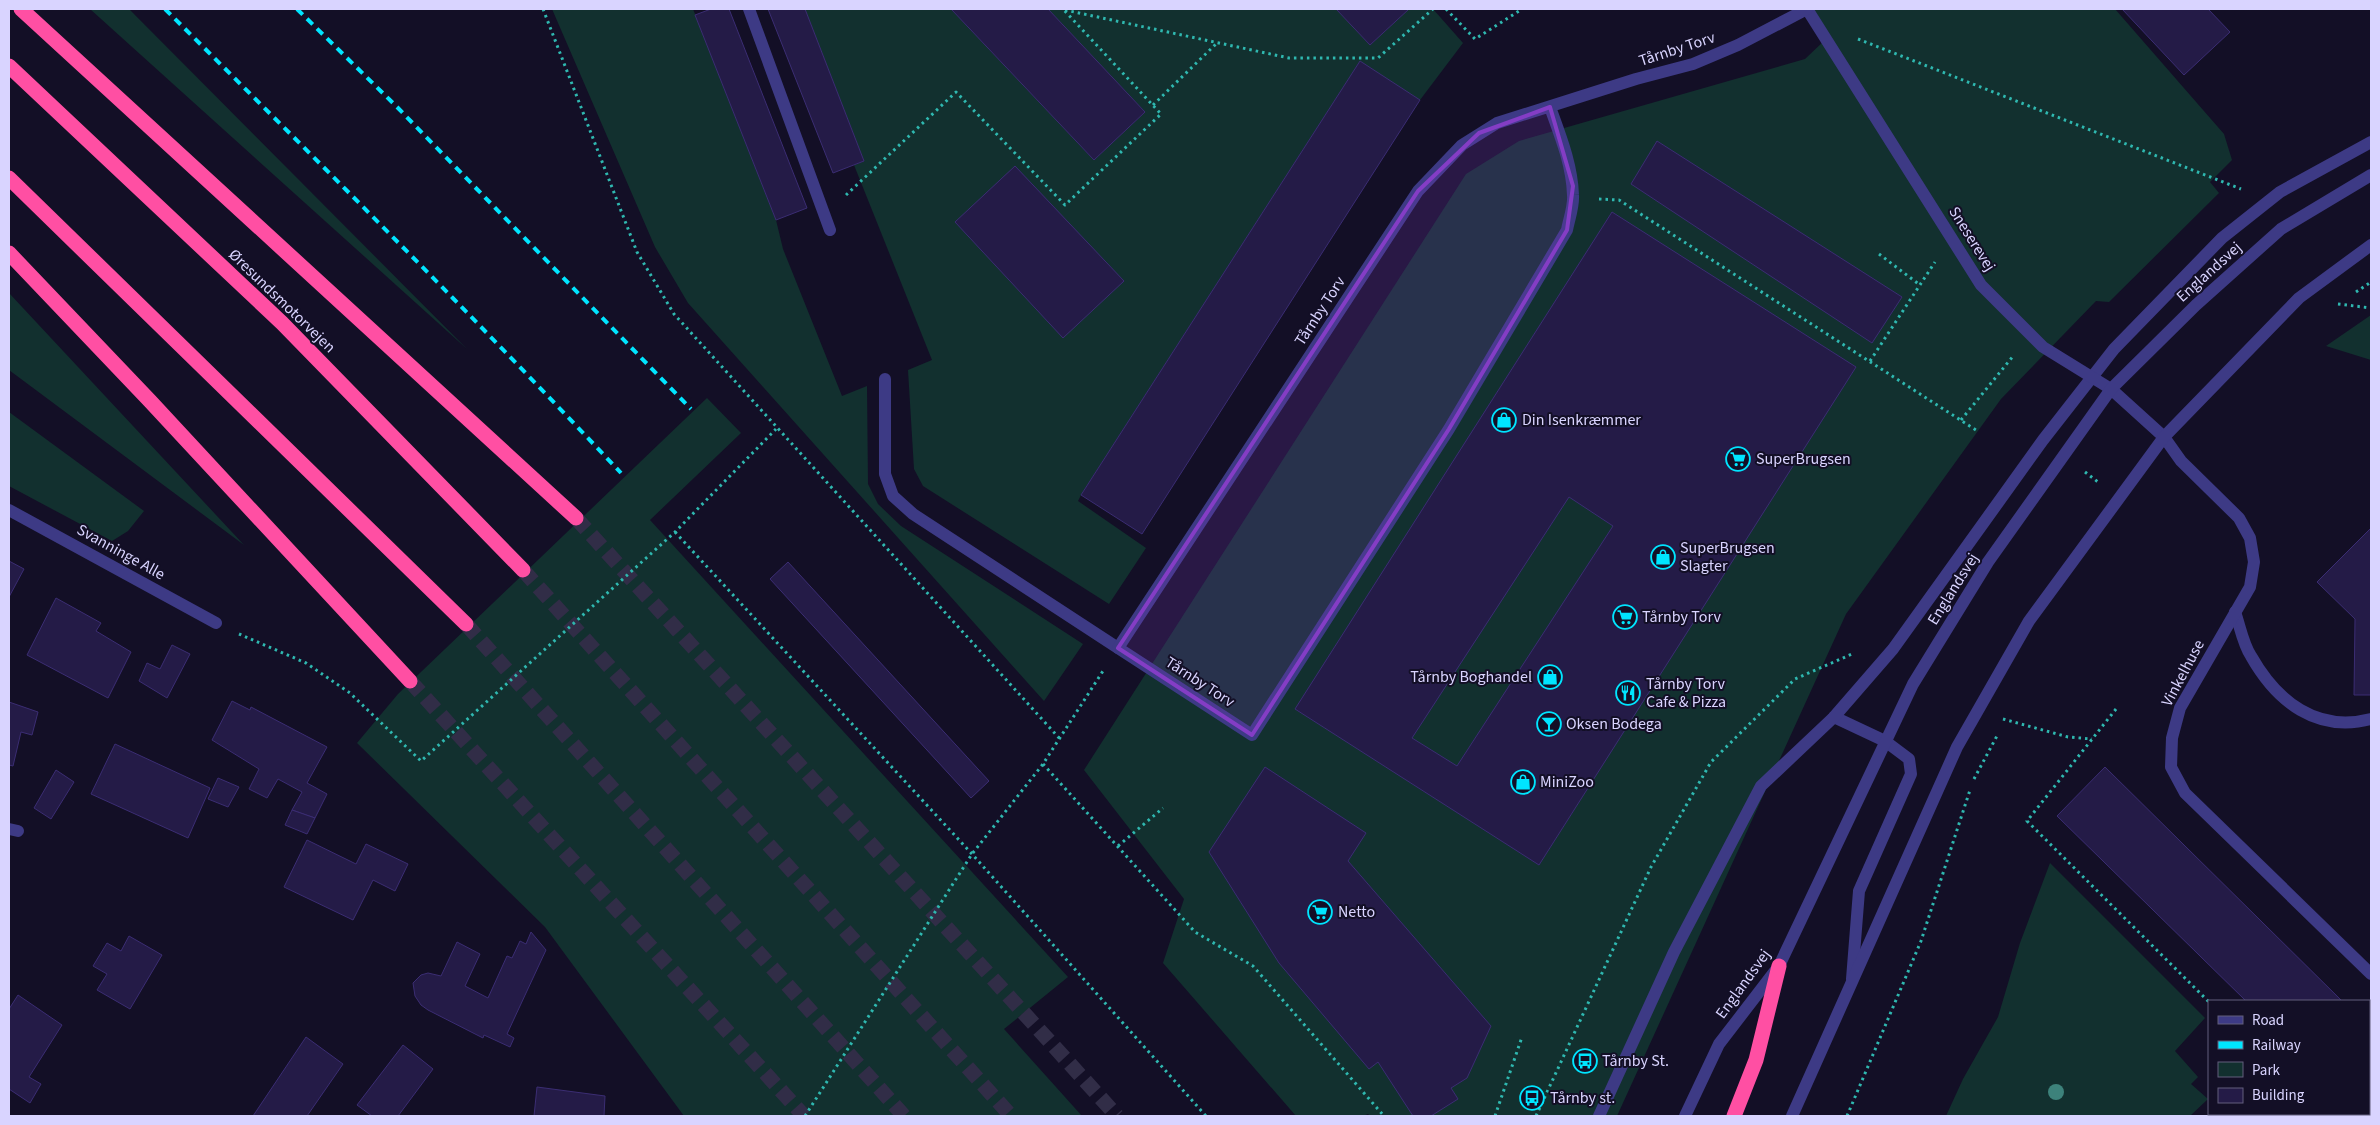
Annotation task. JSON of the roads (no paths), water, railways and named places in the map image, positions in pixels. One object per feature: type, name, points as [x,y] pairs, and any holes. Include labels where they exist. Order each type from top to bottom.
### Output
[{"type":"highway","points":[[21,9],[576,518]]},
{"type":"highway","name":"Øresundsmotorvejen","points":[[9,66],[282,323],[522,570]]},
{"type":"highway","points":[[9,178],[466,624]]},
{"type":"highway","points":[[9,253],[157,408],[410,681]]},
{"type":"highway","points":[[1734,1116],[1756,1060],[1779,966]]},
{"type":"street","points":[[749,9],[830,230]]},
{"type":"street","name":"Sneserevej","points":[[1807,9],[1952,236],[1981,285],[2043,347],[2111,389],[2164,437]]},
{"type":"street","name":"Tårnby Torv","points":[[1550,106],[1569,163],[1574,197],[1567,230],[1449,429],[1252,735],[1118,648],[1418,190],[1462,145],[1497,123],[1550,106],[1636,79],[1693,64],[1738,45],[1807,9]]},
{"type":"street","points":[[1599,1116],[1674,952],[1761,786],[1834,717],[1893,649],[2043,440],[2114,349],[2222,238],[2280,192],[2371,142]]},
{"type":"street","name":"Englandsvej","points":[[1685,1116],[1719,1044],[1779,966],[1914,684],[1988,562],[2111,389],[2196,305],[2281,229],[2371,175]]},
{"type":"street","points":[[1792,1116],[1957,747],[2029,621],[2164,437],[2299,298],[2371,245]]},
{"type":"street","points":[[885,379],[884,474],[893,496],[913,514],[1118,648]]},
{"type":"street","name":"Vinkelhuse","points":[[2164,437],[2181,461],[2239,518],[2250,538],[2254,562],[2250,587],[2180,708],[2172,738],[2172,767],[2185,793],[2371,974]]},
{"type":"street","name":"Svanninge Alle","points":[[9,510],[216,623]]},
{"type":"street","points":[[2235,612],[2250,655],[2285,701],[2315,718],[2353,724],[2371,719]]},
{"type":"street","points":[[1834,717],[1885,742],[1909,759],[1911,774],[1859,891],[1852,982]]},
{"type":"tunnel","points":[[576,518],[1117,1116]]},
{"type":"tunnel","points":[[523,570],[1011,1116]]},
{"type":"tunnel","points":[[466,624],[904,1116]]},
{"type":"tunnel","points":[[410,681],[804,1116]]},
{"type":"railway","points":[[165,9],[395,239],[621,473]]},
{"type":"railway","points":[[297,9],[397,107],[691,409]]},
{"type":"place","name":"Din Isenkræmmer","points":[[1504,420]]},
{"type":"place","name":"SuperBrugsen","points":[[1738,459]]},
{"type":"place","name":"SuperBrugsen Slagter","points":[[1663,557]]},
{"type":"place","name":"Tårnby Torv","points":[[1625,617]]},
{"type":"place","name":"Tårnby Boghandel","points":[[1550,677]]},
{"type":"place","name":"Tårnby Torv Cafe & Pizza","points":[[1628,693]]},
{"type":"place","name":"Oksen Bodega","points":[[1549,724]]},
{"type":"place","name":"MiniZoo","points":[[1523,782]]},
{"type":"place","name":"Netto","points":[[1320,912]]},
{"type":"place","name":"Tårnby St.","points":[[1585,1061]]},
{"type":"place","name":"Tårnby st.","points":[[1532,1098]]}]
